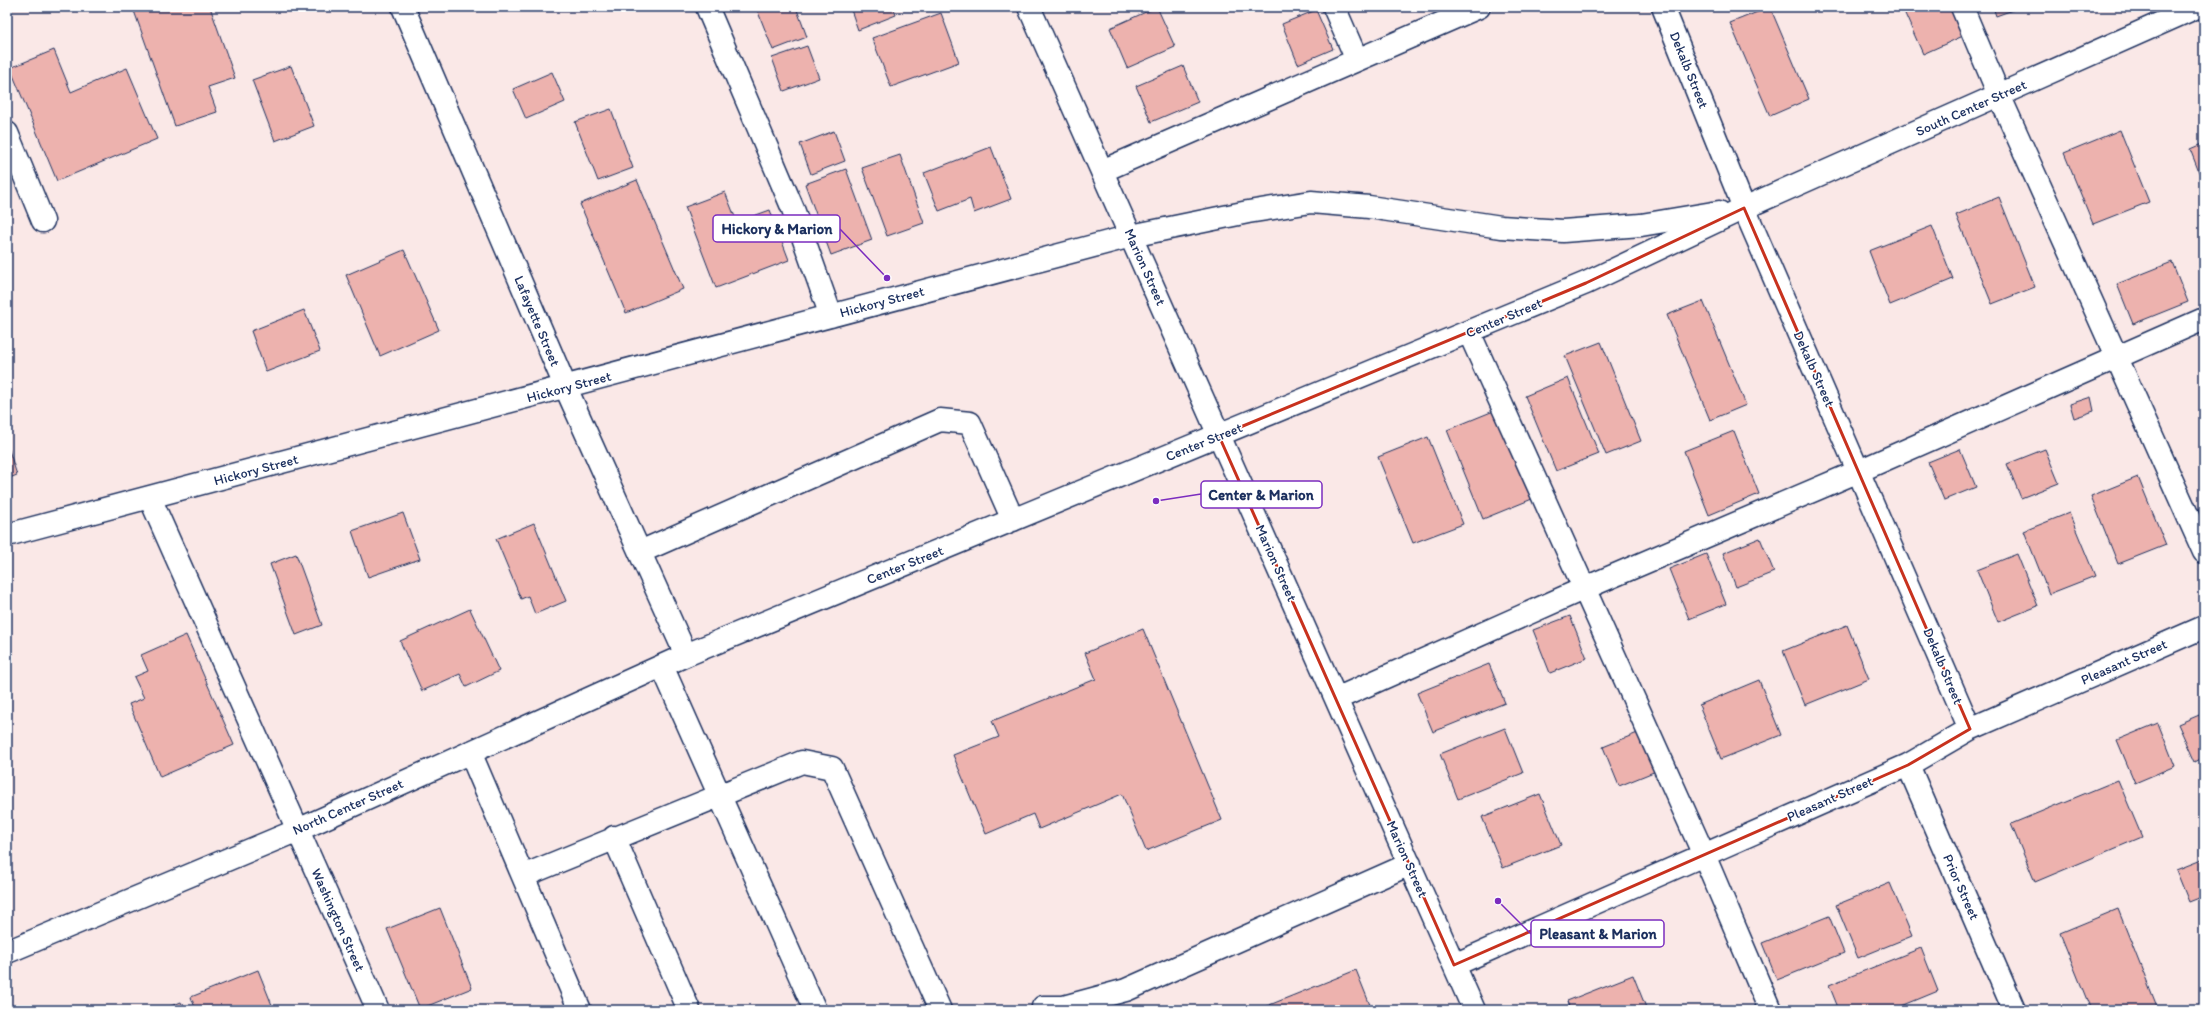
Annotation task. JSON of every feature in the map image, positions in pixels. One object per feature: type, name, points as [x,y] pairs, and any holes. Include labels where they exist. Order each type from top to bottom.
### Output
[{"type":"street","name":"Lafayette Street","points":[[403,7],[566,388],[686,655]]},
{"type":"street","points":[[707,7],[793,209],[831,316]]},
{"type":"street","name":"Marion Street","points":[[1029,7],[1474,1010]]},
{"type":"street","points":[[1334,7],[1357,60]]},
{"type":"street","points":[[1102,171],[1479,7]]},
{"type":"street","name":"Dekalb Street","points":[[1663,7],[1744,208],[1970,729]]},
{"type":"street","points":[[1962,7],[1999,95],[2115,357],[2204,552]]},
{"type":"street","name":"South Center Street","points":[[1744,208],[2197,7]]},
{"type":"street","points":[[7,133],[43,220]]},
{"type":"street","points":[[1131,236],[1248,212],[1311,202],[1369,207],[1501,227],[1563,231],[1641,225],[1744,208]]},
{"type":"street","name":"Center Street","points":[[686,655],[1219,436],[1586,283],[1744,208]]},
{"type":"street","name":"Hickory Street","points":[[7,535],[566,388],[1131,236]]},
{"type":"street","points":[[1336,699],[1585,588],[1859,471],[2204,319]]},
{"type":"street","points":[[1470,332],[1704,855],[1770,1010]]},
{"type":"street","points":[[640,552],[940,420],[970,424],[1013,520]]},
{"type":"street","name":"Washington Street","points":[[150,498],[378,1010]]},
{"type":"street","name":"Pleasant Street","points":[[1454,964],[1908,764],[1970,729],[2204,627]]},
{"type":"street","name":"North Center Street","points":[[7,952],[298,830],[686,655]]},
{"type":"street","points":[[662,666],[815,1010]]},
{"type":"street","points":[[470,752],[580,1010]]},
{"type":"street","points":[[523,876],[614,837],[802,762],[832,768],[940,1010]]},
{"type":"street","name":"Prior Street","points":[[1908,764],[2014,1010]]},
{"type":"street","points":[[614,837],[689,1010]]},
{"type":"street","points":[[1043,1007],[1063,1007],[1126,990],[1410,864]]},
{"type":"highlighted area","points":[[1744,208],[1970,729],[1908,765],[1454,965],[1219,436],[1586,283]]},
{"type":"building","points":[[210,7],[235,78],[208,87],[217,112],[175,126],[133,8]]},
{"type":"building","points":[[756,7],[796,7],[807,37],[773,50]]},
{"type":"building","points":[[850,7],[893,7],[896,15],[858,30]]},
{"type":"building","points":[[1157,7],[1175,47],[1127,68],[1110,28]]},
{"type":"building","points":[[1770,7],[1809,99],[1770,116],[1730,23]]},
{"type":"building","points":[[1902,7],[1950,7],[1963,36],[1923,54]]},
{"type":"building","points":[[1993,7],[2021,7],[1996,16]]},
{"type":"building","points":[[1316,10],[1333,49],[1298,64],[1282,24]]},
{"type":"building","points":[[941,13],[959,62],[891,87],[872,38]]},
{"type":"building","points":[[807,46],[819,78],[784,91],[772,58]]},
{"type":"building","points":[[54,50],[71,92],[127,68],[157,139],[57,181],[10,68]]},
{"type":"building","points":[[291,66],[314,126],[275,141],[252,80]]},
{"type":"building","points":[[1183,66],[1198,102],[1151,122],[1136,86]]},
{"type":"building","points":[[552,72],[565,102],[526,119],[513,89]]},
{"type":"building","points":[[611,109],[633,168],[598,181],[575,122]]},
{"type":"building","points":[[2120,130],[2149,202],[2093,224],[2064,153]]},
{"type":"building","points":[[834,131],[845,161],[811,174],[800,144]]},
{"type":"building","points":[[2204,143],[2204,185],[2190,149]]},
{"type":"building","points":[[991,147],[1011,199],[974,213],[970,199],[939,211],[924,173]]},
{"type":"building","points":[[900,155],[924,223],[887,236],[862,168]]},
{"type":"building","points":[[846,169],[872,240],[831,255],[805,184]]},
{"type":"building","points":[[637,180],[683,289],[626,313],[580,204]]},
{"type":"building","points":[[725,192],[737,222],[770,210],[789,260],[716,288],[685,207]]},
{"type":"building","points":[[1999,197],[2035,287],[1992,304],[1956,215]]},
{"type":"building","points":[[1932,226],[1953,279],[1890,305],[1869,251]]},
{"type":"building","points":[[404,250],[439,330],[380,356],[346,275]]},
{"type":"building","points":[[2172,262],[2188,302],[2133,324],[2117,284]]},
{"type":"building","points":[[1703,301],[1746,405],[1710,420],[1667,315]]},
{"type":"building","points":[[304,310],[320,351],[266,372],[251,331]]},
{"type":"building","points":[[1601,342],[1641,441],[1606,455],[1565,356]]},
{"type":"building","points":[[1568,378],[1599,454],[1556,471],[1525,396]]},
{"type":"building","points":[[2091,397],[2094,411],[2074,418],[2070,404]]},
{"type":"building","points":[[1496,410],[1532,499],[1483,519],[1447,430]]},
{"type":"building","points":[[1734,431],[1759,494],[1709,515],[1684,451]]},
{"type":"building","points":[[1428,437],[1463,524],[1413,543],[1378,457]]},
{"type":"building","points":[[7,444],[17,475],[7,479]]},
{"type":"building","points":[[1960,449],[1976,487],[1944,500],[1928,462]]},
{"type":"building","points":[[2045,449],[2059,483],[2021,498],[2007,464]]},
{"type":"building","points":[[2138,477],[2166,545],[2118,564],[2091,496]]},
{"type":"building","points":[[403,513],[420,559],[368,577],[352,531]]},
{"type":"building","points":[[2069,513],[2095,576],[2049,594],[2024,531]]},
{"type":"building","points":[[534,523],[566,601],[535,614],[528,596],[521,599],[496,539]]},
{"type":"building","points":[[1760,538],[1774,572],[1736,587],[1723,553]]},
{"type":"building","points":[[296,554],[322,625],[296,635],[270,564]]},
{"type":"building","points":[[1706,554],[1726,604],[1689,619],[1669,569]]},
{"type":"building","points":[[2017,554],[2038,606],[1998,622],[1977,570]]},
{"type":"building","points":[[470,609],[499,671],[466,687],[460,674],[422,691],[400,641]]},
{"type":"building","points":[[1570,616],[1587,658],[1550,673],[1533,630]]},
{"type":"building","points":[[1847,625],[1869,679],[1805,705],[1783,651]]},
{"type":"building","points":[[1143,629],[1222,820],[1146,851],[1122,794],[1039,829],[1033,814],[986,834],[953,755],[999,737],[992,721],[1096,679],[1085,653]]},
{"type":"building","points":[[186,635],[234,745],[160,777],[129,704],[144,698],[134,677],[148,671],[141,655]]},
{"type":"building","points":[[1489,664],[1505,703],[1433,732],[1417,693]]},
{"type":"building","points":[[1759,680],[1781,735],[1721,759],[1699,705]]},
{"type":"building","points":[[2204,713],[2204,757],[2195,762],[2178,724]]},
{"type":"building","points":[[2158,723],[2175,766],[2135,783],[2117,740]]},
{"type":"building","points":[[1505,728],[1523,773],[1458,799],[1440,754]]},
{"type":"building","points":[[1640,732],[1656,771],[1619,786],[1603,747]]},
{"type":"building","points":[[2118,780],[2142,837],[2035,882],[2011,824]]},
{"type":"building","points":[[1540,794],[1561,845],[1503,868],[1482,817]]},
{"type":"building","points":[[2204,859],[2204,896],[2189,902],[2176,870]]},
{"type":"building","points":[[1890,883],[1912,936],[1858,958],[1836,905]]},
{"type":"building","points":[[440,908],[472,988],[420,1009],[387,929]]},
{"type":"building","points":[[2118,909],[2158,1010],[2091,1010],[2060,933]]},
{"type":"building","points":[[1829,916],[1844,953],[1777,980],[1762,943]]},
{"type":"building","points":[[1921,948],[1938,991],[1892,1010],[1839,1010],[1829,985]]},
{"type":"building","points":[[258,970],[274,1010],[196,1010],[191,997]]},
{"type":"building","points":[[1356,970],[1372,1010],[1263,1010],[1262,1008]]},
{"type":"building","points":[[1633,975],[1647,1010],[1570,1010],[1567,1001]]},
{"type":"building","points":[[181,1002],[185,1010],[161,1010]]},
{"type":"place","name":"Hickory & Marion","points":[[887,278]]},
{"type":"place","name":"Center & Marion","points":[[1156,501]]},
{"type":"place","name":"Pleasant & Marion","points":[[1498,901]]}]
